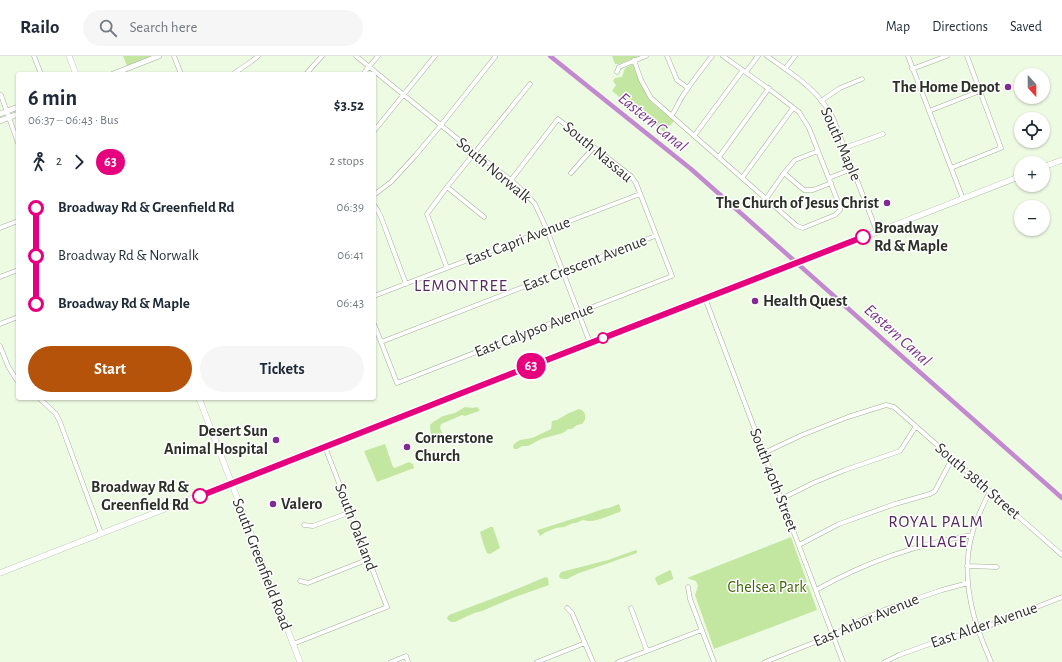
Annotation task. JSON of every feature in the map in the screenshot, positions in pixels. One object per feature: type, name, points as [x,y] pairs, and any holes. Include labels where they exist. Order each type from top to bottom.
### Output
[{"type":"main road","points":[[70,56],[75,72]]},
{"type":"main road","points":[[1050,164],[1062,160]]},
{"type":"main road","points":[[0,573],[1014,179]]},
{"type":"main road","name":"South Greenfield Road","points":[[200,400],[300,662]]},
{"type":"street","points":[[34,56],[40,72]]},
{"type":"street","points":[[118,72],[159,56]]},
{"type":"street","points":[[174,56],[180,72]]},
{"type":"street","points":[[236,72],[258,56]]},
{"type":"street","points":[[308,72],[322,56]]},
{"type":"street","name":"South Norwalk","points":[[356,56],[475,153],[511,180],[535,204],[547,230],[590,343]]},
{"type":"street","points":[[365,72],[378,56]]},
{"type":"street","points":[[376,129],[435,56]]},
{"type":"street","points":[[617,72],[619,67],[646,56]]},
{"type":"street","points":[[667,56],[677,80],[688,88]]},
{"type":"street","points":[[671,116],[688,88],[712,56]]},
{"type":"street","points":[[634,60],[641,80],[650,98],[797,226],[803,228],[835,215],[840,210],[831,183],[818,150],[799,112],[723,56]]},
{"type":"street","points":[[694,136],[744,71],[758,56]]},
{"type":"street","name":"South Maple","points":[[767,56],[808,86],[821,100],[833,118],[877,232]]},
{"type":"street","points":[[785,69],[795,56]]},
{"type":"street","points":[[908,56],[963,199]]},
{"type":"street","points":[[912,69],[946,56]]},
{"type":"street","points":[[951,168],[1001,148],[967,56]]},
{"type":"street","points":[[376,193],[391,182],[415,156],[495,57]]},
{"type":"street","points":[[821,100],[840,88],[862,79]]},
{"type":"street","points":[[446,268],[427,214],[530,84]]},
{"type":"street","points":[[719,157],[768,88]]},
{"type":"street","points":[[928,111],[980,92]]},
{"type":"street","points":[[1,95],[16,136]]},
{"type":"street","points":[[0,114],[16,108]]},
{"type":"street","points":[[742,178],[793,108]]},
{"type":"street","points":[[0,120],[16,115]]},
{"type":"street","name":"South Nassau","points":[[511,180],[558,119],[631,176],[636,183],[655,236],[672,276]]},
{"type":"street","points":[[844,148],[883,134]]},
{"type":"street","points":[[571,174],[594,147]]},
{"type":"street","points":[[766,199],[784,173],[796,160],[818,150]]},
{"type":"street","points":[[829,178],[852,169]]},
{"type":"street","points":[[784,173],[804,190],[813,190],[831,183]]},
{"type":"street","points":[[447,187],[484,217]]},
{"type":"street","name":"East Capri Avenue","points":[[376,295],[640,194]]},
{"type":"street","points":[[376,208],[381,217],[406,284]]},
{"type":"street","points":[[0,228],[16,222]]},
{"type":"street","name":"East Crescent Avenue","points":[[381,342],[655,236]]},
{"type":"street","points":[[0,277],[16,271]]},
{"type":"street","name":"East Calypso Avenue","points":[[381,342],[397,383],[672,276]]},
{"type":"street","name":"South 40th Street","points":[[705,298],[843,662]]},
{"type":"street","points":[[0,324],[16,318]]},
{"type":"street","points":[[376,329],[381,342]]},
{"type":"street","points":[[0,346],[1,352],[16,380]]},
{"type":"street","points":[[41,400],[56,414],[60,422],[101,533]]},
{"type":"street","name":"South 38th Street","points":[[764,453],[802,435],[848,417],[886,405],[894,407],[1062,555]]},
{"type":"street","points":[[781,499],[813,483],[845,470],[900,451],[916,426]]},
{"type":"street","name":"South Oakland","points":[[293,644],[387,607],[325,446]]},
{"type":"street","points":[[799,545],[839,524],[895,504],[930,494],[935,491],[952,459]]},
{"type":"street","points":[[990,491],[980,511],[972,535],[967,566],[971,602],[978,630],[991,662]]},
{"type":"street","points":[[304,525],[313,526],[351,512]]},
{"type":"street","points":[[816,590],[863,567],[896,554],[949,539],[972,535]]},
{"type":"street","points":[[300,581],[308,582],[369,559]]},
{"type":"street","points":[[967,566],[997,567]]},
{"type":"street","name":"East Arbor Avenue","points":[[765,662],[833,635],[861,620],[889,608],[968,583]]},
{"type":"street","points":[[688,587],[690,599],[714,662]]},
{"type":"street","name":"East Alder Avenue","points":[[885,662],[938,641],[978,630],[1062,597]]},
{"type":"street","points":[[567,608],[572,613],[593,662]]},
{"type":"street","points":[[631,608],[647,651]]},
{"type":"street","points":[[618,662],[702,630]]},
{"type":"street","points":[[537,662],[585,643]]},
{"type":"street","points":[[391,662],[406,656],[408,662]]},
{"type":"green space","points":[[123,56],[159,56],[128,68]]},
{"type":"green space","points":[[612,56],[639,56],[619,64],[615,64]]},
{"type":"green space","points":[[633,64],[651,102],[674,121],[664,132],[612,91],[616,85],[613,81],[615,78],[622,77],[625,68]]},
{"type":"green space","points":[[465,407],[477,407],[479,411],[465,416],[462,415],[441,424],[440,428],[444,437],[433,441],[430,425],[443,416],[455,413]]},
{"type":"green space","points":[[579,409],[585,414],[585,420],[582,424],[577,425],[572,429],[568,429],[563,433],[541,439],[528,446],[522,446],[514,449],[514,444],[520,440],[532,438],[551,429],[552,421]]},
{"type":"green space","points":[[385,444],[393,467],[395,468],[409,462],[413,464],[414,468],[377,482],[364,451]]},
{"type":"green space","points":[[619,504],[621,510],[620,512],[602,519],[592,521],[583,520],[564,527],[556,528],[540,536],[537,530],[609,508]]},
{"type":"green space","points":[[493,527],[500,548],[490,554],[486,551],[480,532]]},
{"type":"green space","name":"Chelsea Park","points":[[791,537],[817,610],[714,649],[695,595],[698,586],[696,581],[687,578]]},
{"type":"green space","points":[[636,550],[637,553],[579,573],[567,579],[560,578],[559,576],[561,572],[608,560]]},
{"type":"green space","points":[[670,570],[673,579],[658,585],[655,579],[656,577]]},
{"type":"green space","points":[[545,577],[548,578],[549,585],[474,613],[455,622],[451,622],[447,618],[449,615]]},
{"type":"waterway","name":"Eastern Canal","points":[[550,56],[691,169],[1062,498]]},
{"type":"bus line","name":"63","points":[[200,496],[863,237]]},
{"type":"place","name":"The Home Depot","points":[[1008,87]]},
{"type":"place","name":"The Church of Jesus Christ","points":[[887,203]]},
{"type":"place","name":"Broadway Rd & Maple","points":[[863,237]]},
{"type":"place","name":"Health Quest","points":[[755,301]]},
{"type":"place","name":"Desert Sun Animal Hospital","points":[[276,440]]},
{"type":"place","name":"Cornerstone Church","points":[[407,447]]},
{"type":"place","name":"Broadway Rd & Greenfield Rd","points":[[200,496]]},
{"type":"place","name":"Valero","points":[[273,504]]},
{"type":"district","name":"LEMONTREE","points":[[461,285]]},
{"type":"district","name":"ROYAL PALM VILLAGE","points":[[936,531]]}]
